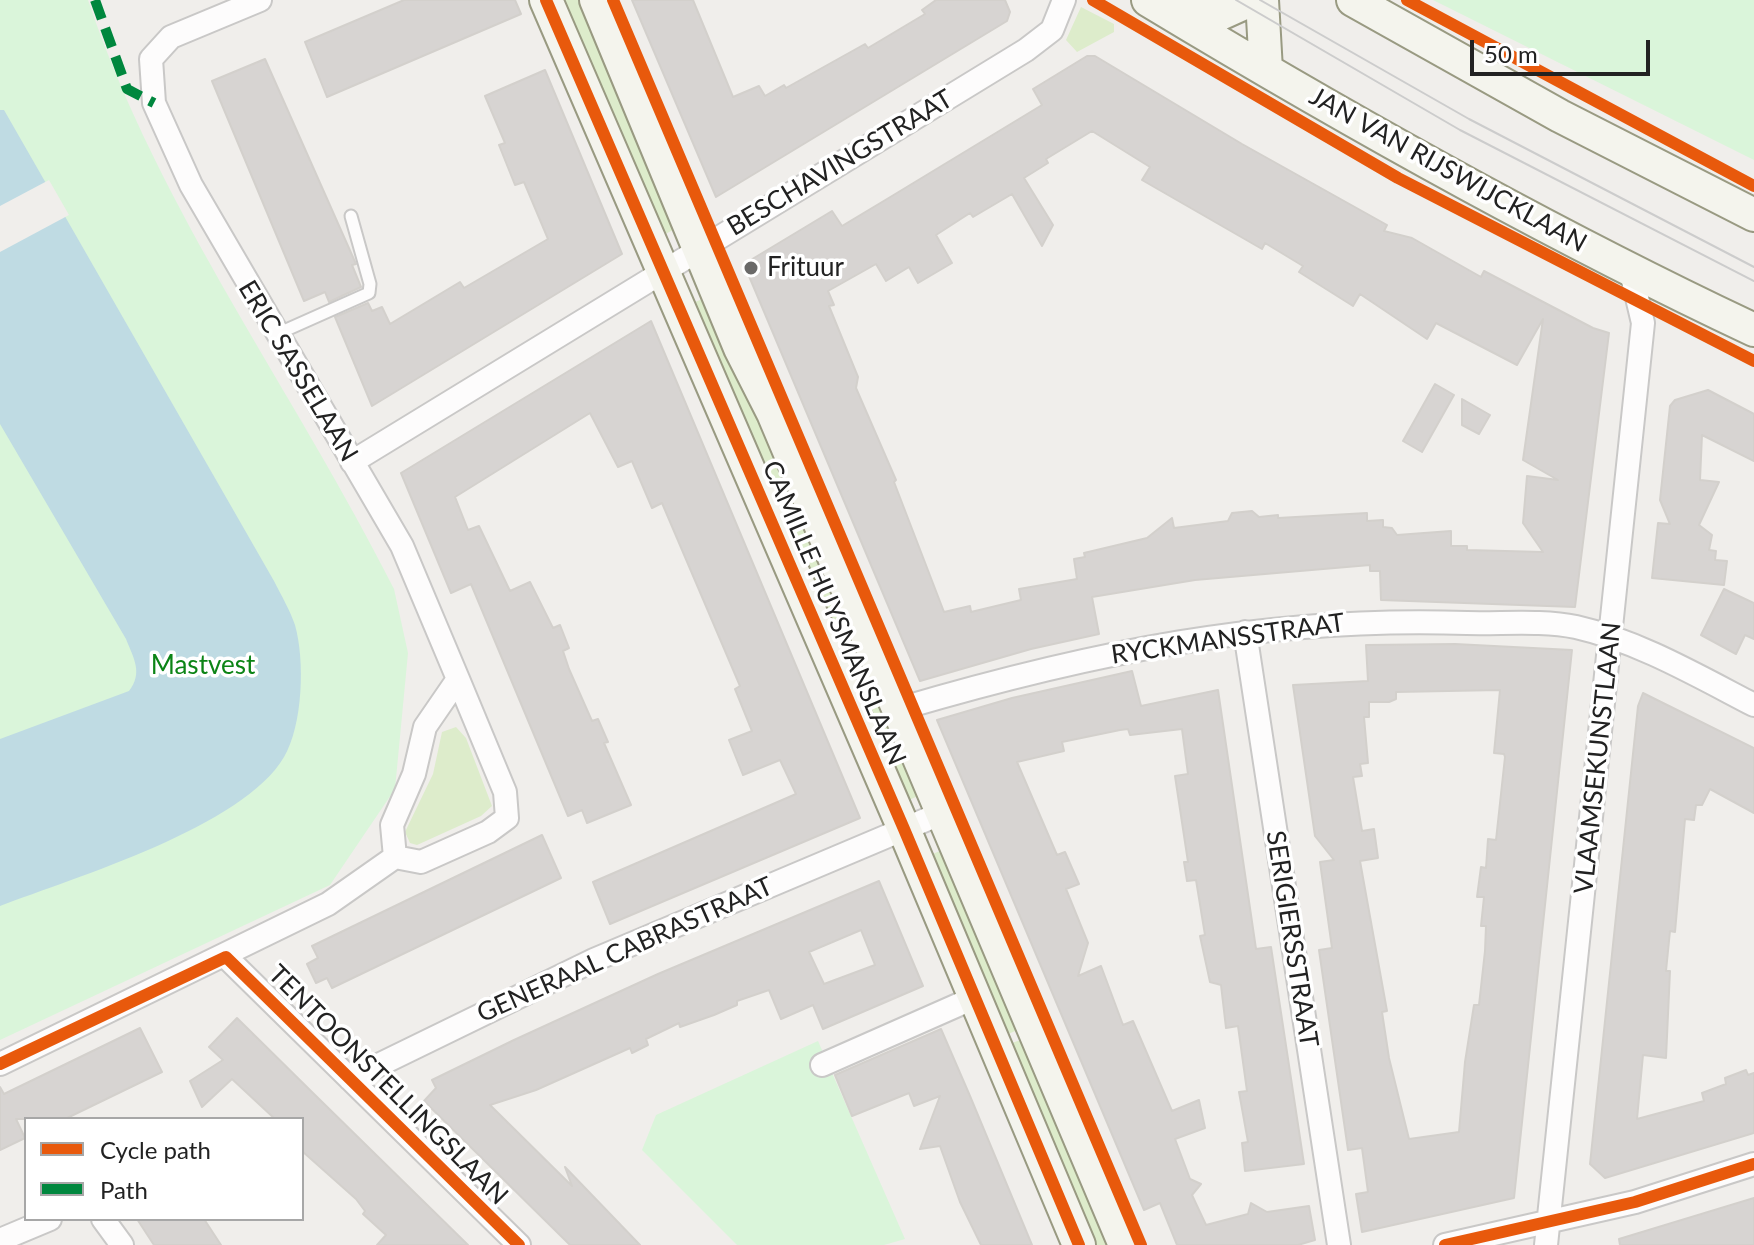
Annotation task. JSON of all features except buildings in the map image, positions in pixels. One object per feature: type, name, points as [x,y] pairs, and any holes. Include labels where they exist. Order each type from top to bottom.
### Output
[{"type":"street","name":"ERIC SASSELAAN","points":[[260,0],[171,37],[151,59],[154,103],[220,240],[402,546],[505,792],[507,818],[488,832],[421,862],[395,857]]},
{"type":"street","name":"CAMILLE HUYSMANSLAAN","points":[[546,0],[976,997],[1079,1245]]},
{"type":"street","name":"CAMILLE HUYSMANSLAAN","points":[[596,0],[740,348],[773,413],[1125,1245]]},
{"type":"street","name":"BESCHAVINGSTRAAT","points":[[352,462],[1026,50],[1052,30],[1064,0]]},
{"type":"street","points":[[1162,8],[1220,14],[1251,0]]},
{"type":"street","points":[[1262,0],[1266,70]]},
{"type":"street","points":[[1353,0],[1378,8],[1574,123],[1754,215]]},
{"type":"street","name":"JAN VAN RIJSWIJCKLAAN","points":[[1162,8],[1266,70],[1631,272],[1754,330]]},
{"type":"street","name":"VLAAMSEKUNSTLAAN","points":[[1547,1234],[1643,323],[1631,272]]},
{"type":"street","name":"RYCKMANSSTRAAT","points":[[899,709],[1073,660],[1245,632],[1334,622],[1417,621],[1573,627],[1610,636],[1754,705]]},
{"type":"street","name":"SERIGIERSSTRAAT","points":[[1245,632],[1339,1245]]},
{"type":"street","points":[[0,1064],[226,957],[328,904],[395,857],[392,825],[414,774],[425,727],[458,679]]},
{"type":"street","name":"GENERAAL CABRASTRAAT","points":[[350,1079],[594,960],[942,813]]},
{"type":"street","name":"TENTOONSTELLINGSLAAN","points":[[226,957],[519,1245]]},
{"type":"street","points":[[822,1065],[976,997]]},
{"type":"street","points":[[1445,1245],[1547,1234],[1754,1164]]},
{"type":"street","points":[[0,1240],[45,1221]]},
{"type":"street","points":[[104,1221],[122,1245]]},
{"type":"lane","points":[[277,334],[369,293],[369,277],[351,216]]},
{"type":"green space","name":"Mastvest","points":[[0,0],[88,0],[117,78],[190,227],[394,589],[408,653],[395,789],[330,885],[0,1040]]},
{"type":"green space","points":[[563,0],[584,0],[680,226],[662,236]]},
{"type":"green space","points":[[1433,0],[1754,0],[1754,160]]},
{"type":"green space","points":[[1081,7],[1114,24],[1114,32],[1077,52],[1066,40]]},
{"type":"green space","points":[[710,296],[921,795],[901,803],[690,304]]},
{"type":"green space","points":[[456,727],[466,738],[492,806],[481,816],[417,845],[410,843],[405,832],[433,774],[442,732]]},
{"type":"green space","points":[[944,849],[1020,1029],[1001,1037],[924,858]]},
{"type":"green space","points":[[1023,1039],[1111,1245],[1088,1245],[1004,1046]]},
{"type":"green space","points":[[818,1041],[905,1239],[884,1245],[737,1245],[642,1150],[656,1115]]},
{"type":"water","points":[[0,110],[4,110],[274,581],[295,625],[301,674],[295,728],[284,757],[263,782],[233,806],[155,847],[0,906],[0,739],[129,691],[136,672],[126,639],[0,424]]},
{"type":"pier","points":[[49,180],[69,215],[0,252],[0,206]]},
{"type":"tram line","points":[[1236,0],[1460,130],[1754,281]]},
{"type":"tram line","points":[[1260,0],[1469,119],[1754,267]]},
{"type":"marked path","points":[[95,0],[127,89],[154,103]]},
{"type":"cycle path","points":[[546,0],[904,829],[1079,1245]]},
{"type":"cycle path","points":[[613,0],[1141,1245]]},
{"type":"cycle path","points":[[1093,0],[1398,178],[1754,361]]},
{"type":"cycle path","points":[[1407,0],[1754,186]]},
{"type":"cycle path","points":[[0,1064],[226,957],[519,1245]]},
{"type":"cycle path","points":[[1445,1245],[1635,1202],[1754,1164]]},
{"type":"place","name":"Frituur","points":[[751,268]]}]
